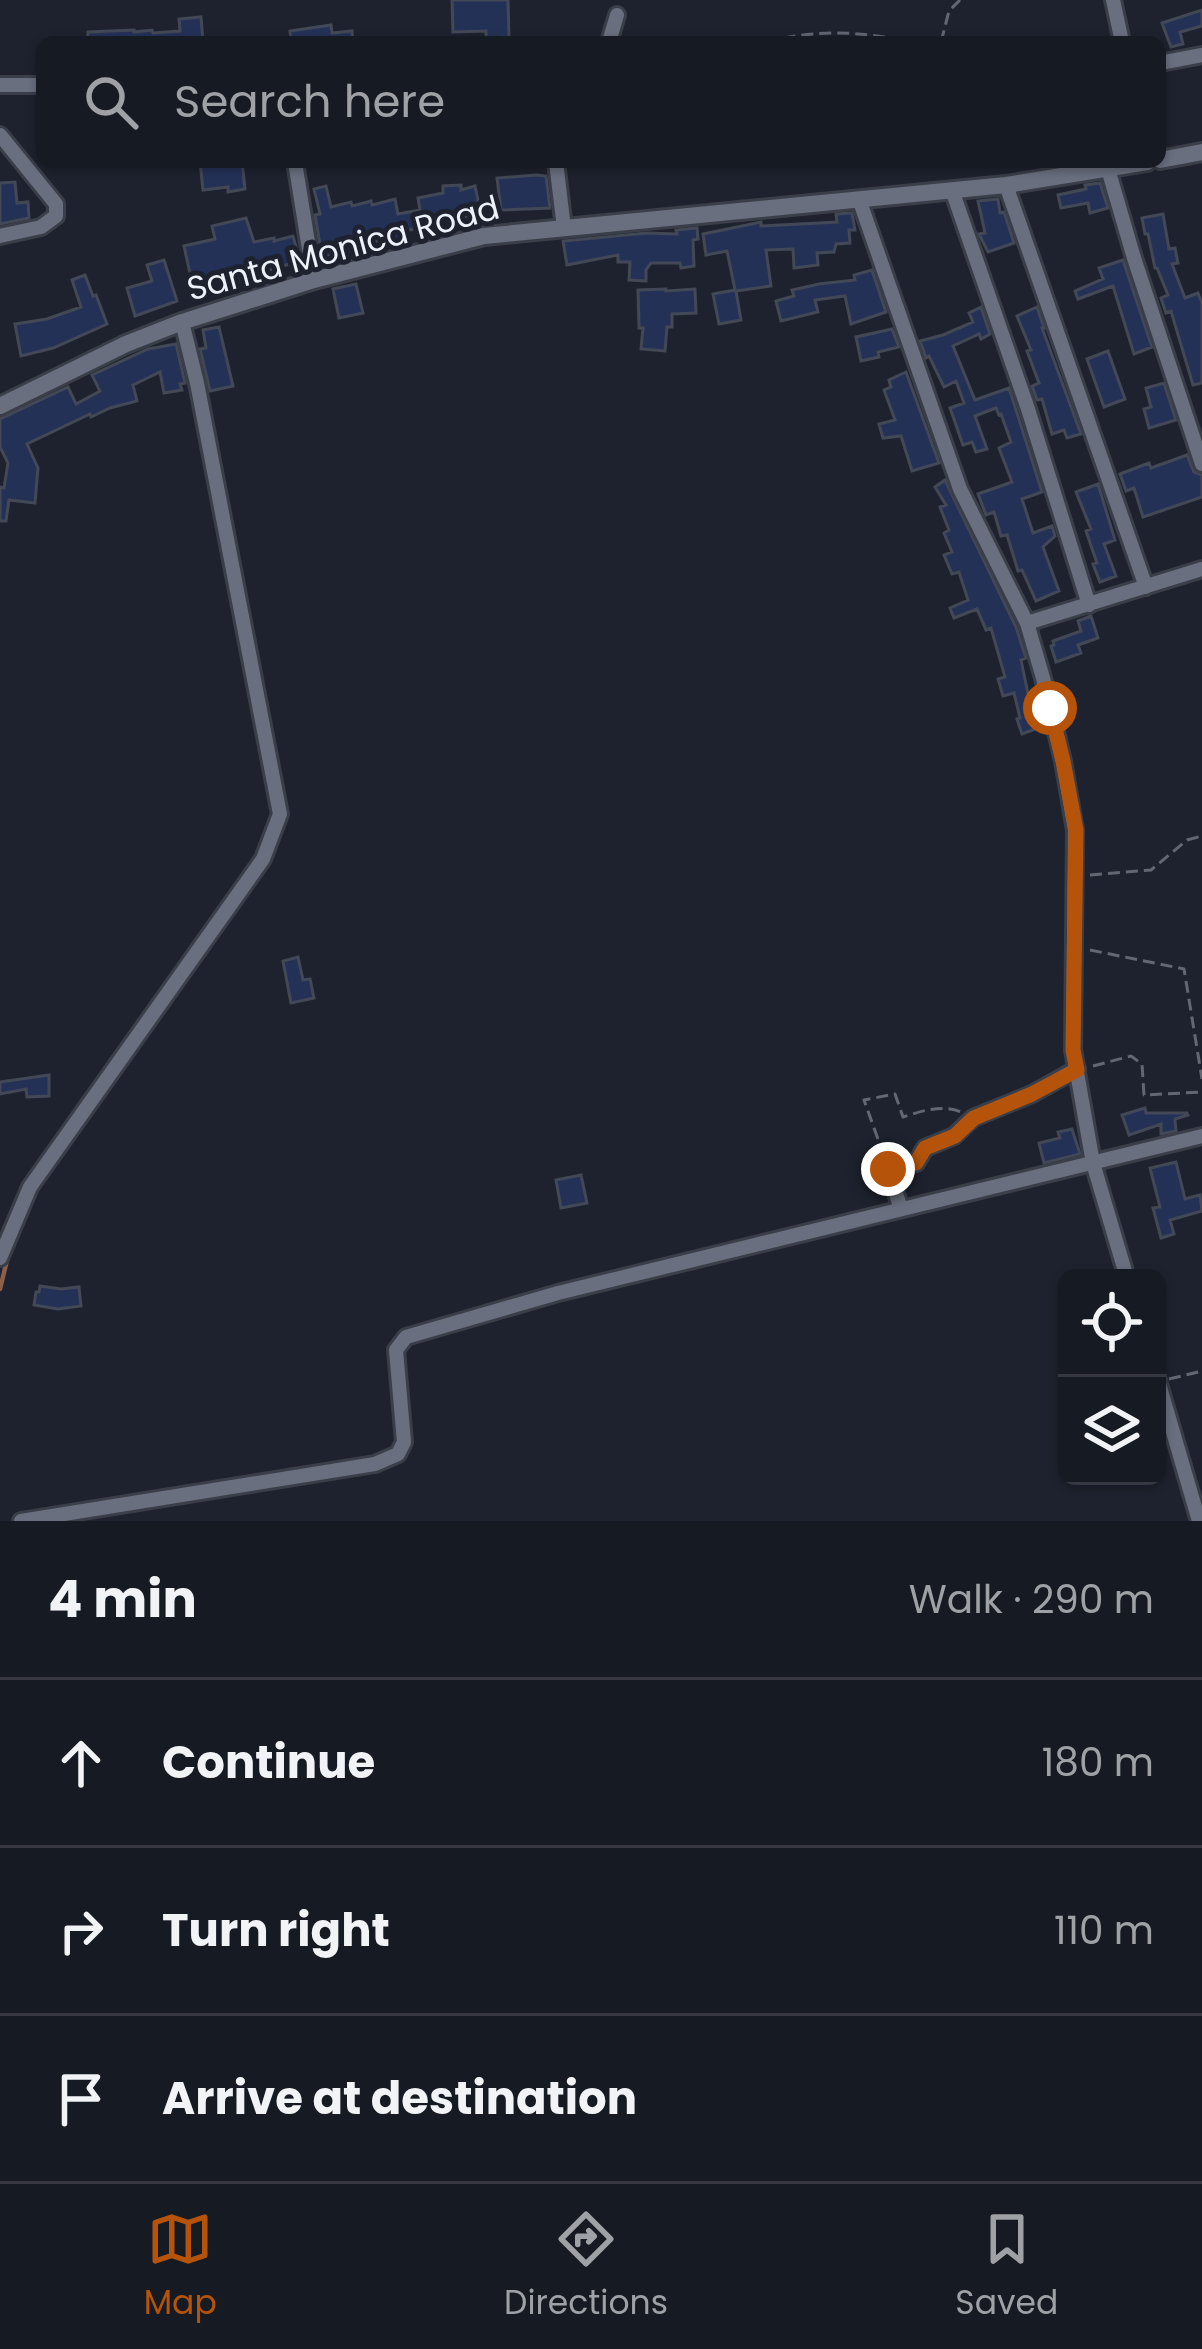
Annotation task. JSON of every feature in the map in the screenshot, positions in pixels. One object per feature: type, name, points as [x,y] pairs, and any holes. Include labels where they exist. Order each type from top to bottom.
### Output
[{"type":"street","points":[[1113,0],[1121,36]]},
{"type":"street","points":[[611,36],[617,15]]},
{"type":"street","points":[[1166,62],[1202,56]]},
{"type":"street","points":[[0,85],[36,85]]},
{"type":"street","points":[[0,135],[56,204],[56,216],[40,226],[0,236]]},
{"type":"street","points":[[1166,159],[1202,154]]},
{"type":"street","points":[[296,168],[314,280]]},
{"type":"street","points":[[557,168],[564,228]]},
{"type":"street","name":"Santa Monica Road","points":[[0,406],[182,322],[314,280],[484,236],[1006,185],[1114,168]]},
{"type":"street","points":[[1108,169],[1202,464]]},
{"type":"street","points":[[1006,185],[1146,587]]},
{"type":"street","points":[[952,190],[1089,604]]},
{"type":"street","points":[[859,199],[960,489],[1027,623],[1043,678],[1076,830],[1073,1050],[1094,1163],[1124,1269]]},
{"type":"street","points":[[0,1258],[30,1187],[263,859],[280,814],[182,322]]},
{"type":"street","points":[[1027,623],[1202,568]]},
{"type":"street","points":[[901,1209],[888,1169],[916,1163],[925,1148],[955,1136],[974,1118],[1077,1070]]},
{"type":"street","points":[[21,1521],[375,1464],[398,1454],[404,1442],[397,1350],[406,1337],[558,1293],[1202,1136]]},
{"type":"street","points":[[1166,1407],[1199,1521]]},
{"type":"path","points":[[943,36],[949,11],[961,0]]},
{"type":"path","points":[[790,36],[865,32],[883,36]]},
{"type":"path","points":[[1076,877],[1150,870],[1187,840],[1202,836]]},
{"type":"path","points":[[1076,947],[1184,969],[1202,1079]]},
{"type":"path","points":[[1077,1070],[1131,1056],[1142,1064],[1144,1095],[1202,1092]]},
{"type":"path","points":[[888,1169],[864,1100],[895,1094],[903,1117],[953,1109],[974,1118]]},
{"type":"path","points":[[1166,1378],[1202,1371]]},
{"type":"building","points":[[452,0],[508,0],[509,36],[453,32]]},
{"type":"building","points":[[1202,10],[1202,26],[1180,32],[1183,44],[1171,47],[1162,23]]},
{"type":"building","points":[[201,17],[203,36],[88,36],[88,32],[180,31],[179,19]]},
{"type":"building","points":[[331,25],[332,33],[352,31],[352,36],[290,36],[290,31]]},
{"type":"building","points":[[201,168],[243,168],[245,189],[203,190]]},
{"type":"building","points":[[546,176],[550,208],[501,210],[497,178]]},
{"type":"building","points":[[15,182],[17,203],[28,202],[29,218],[0,224],[0,183]]},
{"type":"building","points":[[1100,183],[1108,208],[1090,213],[1088,203],[1061,208],[1058,195]]},
{"type":"building","points":[[461,185],[461,190],[475,186],[481,214],[401,232],[404,243],[386,247],[385,239],[362,245],[363,250],[322,257],[314,189],[326,186],[331,207],[395,199],[398,214],[420,210],[418,198],[443,193],[443,186]]},
{"type":"building","points":[[998,199],[1014,243],[988,252],[979,234],[985,233],[978,201]]},
{"type":"building","points":[[852,213],[855,230],[849,230],[850,243],[836,244],[834,252],[817,253],[818,265],[794,268],[793,249],[766,250],[771,286],[736,291],[741,320],[719,324],[713,294],[735,290],[727,251],[706,255],[703,234],[761,222],[761,226],[837,222],[836,214]]},
{"type":"building","points":[[1163,214],[1169,249],[1175,248],[1178,263],[1172,264],[1185,298],[1198,293],[1202,303],[1202,383],[1193,385],[1171,311],[1166,313],[1161,298],[1168,295],[1155,268],[1142,218]]},
{"type":"building","points":[[246,218],[254,242],[293,236],[300,261],[259,273],[260,278],[240,282],[238,270],[193,287],[184,246],[215,239],[212,226]]},
{"type":"building","points":[[697,228],[694,266],[651,263],[646,281],[629,280],[630,262],[618,262],[618,255],[567,265],[563,241],[677,234],[676,230]]},
{"type":"building","points":[[164,260],[177,301],[135,316],[127,288],[152,281],[147,265]]},
{"type":"building","points":[[1123,260],[1152,347],[1134,354],[1113,286],[1078,299],[1075,291],[1103,279],[1099,268]]},
{"type":"building","points":[[872,270],[886,312],[851,324],[845,296],[815,300],[818,312],[781,321],[776,301],[794,296],[792,290],[855,280],[854,275]]},
{"type":"building","points":[[85,275],[107,324],[53,348],[21,356],[15,324],[81,307],[72,280]]},
{"type":"building","points":[[356,284],[363,313],[339,318],[333,289]]},
{"type":"building","points":[[695,289],[696,313],[672,314],[665,351],[641,349],[638,290]]},
{"type":"building","points":[[981,307],[990,334],[953,346],[975,400],[1009,388],[1042,492],[1022,499],[1033,533],[1052,526],[1055,536],[1043,547],[1059,591],[1036,601],[1022,570],[1018,571],[1007,535],[1001,536],[994,512],[986,515],[978,494],[1012,482],[999,448],[1011,442],[1001,414],[996,408],[975,416],[987,449],[976,452],[972,442],[963,445],[950,408],[964,403],[956,381],[944,387],[920,341],[973,322],[969,313]]},
{"type":"building","points":[[1037,307],[1081,434],[1067,438],[1064,430],[1052,434],[1042,399],[1037,400],[1032,386],[1039,383],[1017,316]]},
{"type":"building","points":[[219,327],[233,386],[210,391],[200,349],[206,348],[203,330]]},
{"type":"building","points":[[892,329],[899,347],[861,361],[856,337]]},
{"type":"building","points":[[176,344],[185,383],[180,384],[182,390],[164,393],[160,372],[133,385],[137,401],[90,414],[27,444],[38,468],[35,503],[9,500],[6,521],[0,521],[0,487],[4,488],[8,463],[0,447],[0,419],[68,387],[76,404],[100,391],[92,375],[148,349]]},
{"type":"building","points":[[1108,351],[1125,399],[1104,407],[1087,359]]},
{"type":"building","points":[[906,372],[939,463],[912,471],[901,436],[883,438],[879,424],[895,420],[884,390],[891,387],[889,380]]},
{"type":"building","points":[[1164,383],[1176,420],[1149,428],[1146,388]]},
{"type":"building","points":[[1187,455],[1194,472],[1202,475],[1202,497],[1143,517],[1134,488],[1126,491],[1120,474]]},
{"type":"building","points":[[945,480],[1016,627],[1026,658],[1021,660],[1032,713],[1038,711],[1043,726],[1022,734],[1014,693],[1003,696],[998,679],[1005,677],[991,628],[986,630],[977,609],[954,618],[950,608],[968,600],[959,572],[952,574],[944,555],[952,552],[940,507],[946,505],[935,487]]},
{"type":"building","points":[[1098,484],[1115,540],[1104,544],[1116,576],[1100,582],[1086,531],[1091,529],[1076,492]]},
{"type":"building","points":[[1091,616],[1098,638],[1078,645],[1081,653],[1056,662],[1053,641],[1081,631],[1078,621]]},
{"type":"building","points":[[298,957],[303,980],[310,979],[314,998],[291,1003],[283,961]]},
{"type":"building","points":[[49,1075],[49,1096],[27,1097],[26,1089],[0,1094],[0,1082]]},
{"type":"building","points":[[1145,1108],[1146,1113],[1188,1115],[1175,1119],[1176,1131],[1161,1134],[1161,1124],[1129,1135],[1122,1115]]},
{"type":"building","points":[[1072,1129],[1080,1154],[1044,1163],[1039,1143]]},
{"type":"building","points":[[1176,1162],[1185,1199],[1200,1195],[1202,1211],[1170,1220],[1174,1234],[1161,1238],[1153,1208],[1160,1207],[1150,1168]]},
{"type":"building","points":[[581,1175],[587,1203],[561,1208],[556,1180]]},
{"type":"building","points":[[40,1286],[79,1287],[81,1306],[34,1305]]},
{"type":"waterway","points":[[0,1289],[8,1256]]},
{"type":"route","points":[[888,1169],[916,1163],[925,1148],[955,1136],[974,1118],[1077,1070],[1073,1050],[1076,830],[1050,708]]}]
